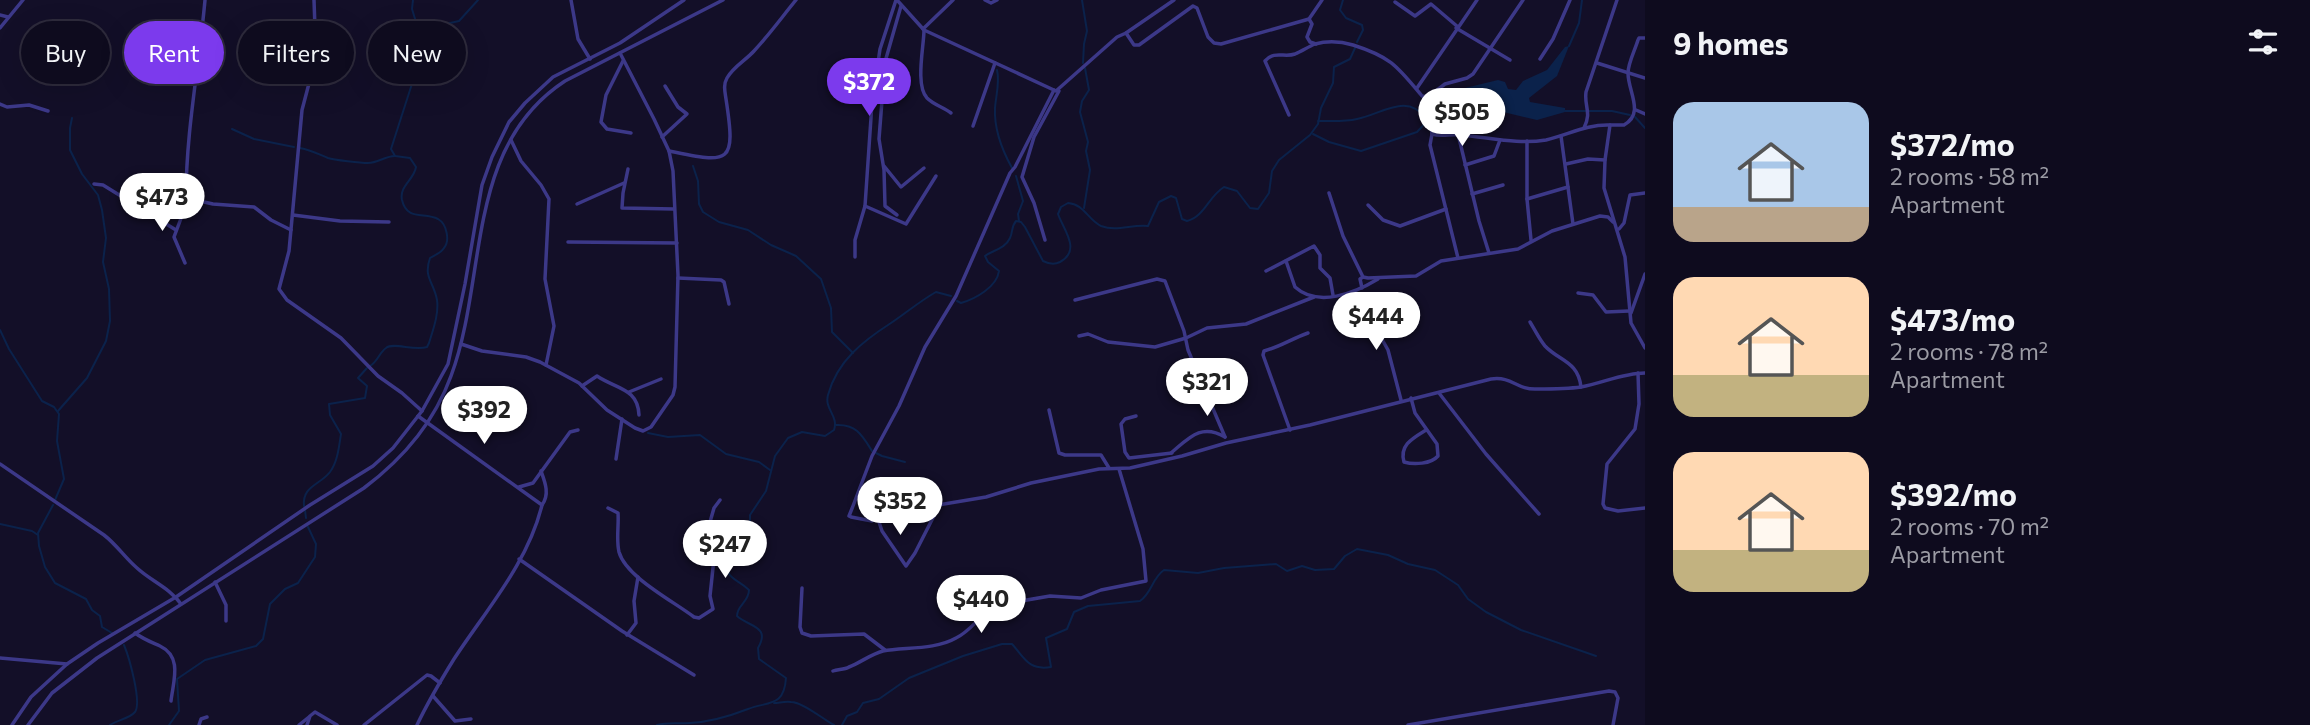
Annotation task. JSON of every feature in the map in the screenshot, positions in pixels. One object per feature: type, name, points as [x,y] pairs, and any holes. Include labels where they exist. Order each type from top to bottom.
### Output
[{"type":"street","points":[[0,28],[23,0]]},
{"type":"street","points":[[185,263],[174,240],[186,198],[187,139],[198,73],[205,0]]},
{"type":"street","points":[[314,0],[316,57],[302,110],[293,215],[288,256],[280,282],[281,294],[341,338],[378,376],[422,411]]},
{"type":"street","points":[[571,0],[578,39],[590,59]]},
{"type":"street","points":[[12,725],[31,697],[67,664],[176,597],[310,505],[373,466],[393,448],[422,411],[448,364],[466,284],[480,193],[502,135],[525,103],[547,82],[643,30],[684,0]]},
{"type":"street","points":[[28,725],[52,693],[97,658],[378,477],[404,454],[428,423],[450,379],[460,344],[486,207],[496,172],[510,139],[534,107],[571,77],[723,0]]},
{"type":"street","points":[[668,151],[712,159],[725,155],[732,136],[726,81],[796,0]]},
{"type":"street","points":[[896,0],[924,29],[1054,90],[1060,90]]},
{"type":"street","points":[[855,257],[855,240],[865,206],[872,103],[880,49],[896,0]]},
{"type":"street","points":[[951,113],[934,104],[922,90],[921,49],[924,29],[953,0]]},
{"type":"street","points":[[985,0],[991,3],[997,0]]},
{"type":"street","points":[[1045,240],[1034,204],[1022,181],[1034,137],[1060,90],[1082,67],[1117,37],[1174,0]]},
{"type":"street","points":[[1194,0],[1208,37],[1217,44],[1309,19],[1322,0]]},
{"type":"street","points":[[1416,89],[1477,0]]},
{"type":"street","points":[[1289,114],[1265,61],[1273,55],[1293,55],[1316,44],[1341,41],[1371,50],[1396,65],[1422,96],[1428,97],[1445,84],[1470,77],[1523,0]]},
{"type":"street","points":[[1540,59],[1570,0]]},
{"type":"street","points":[[1584,128],[1589,114],[1586,92],[1617,0]]},
{"type":"street","points":[[1395,2],[1416,16],[1431,4],[1457,27],[1510,60]]},
{"type":"street","points":[[897,215],[885,206],[884,166],[879,139],[885,62],[901,6]]},
{"type":"street","points":[[1126,33],[1135,45],[1139,45],[1190,6],[1195,6]]},
{"type":"street","points":[[0,15],[8,17]]},
{"type":"street","points":[[1309,19],[1312,24],[1307,37],[1310,42],[1316,44]]},
{"type":"street","points":[[1433,134],[1458,134],[1510,142],[1561,136],[1596,124],[1628,124],[1636,110],[1628,73],[1637,40],[1645,38]]},
{"type":"street","points":[[460,344],[488,352],[526,357],[546,365],[582,386],[607,410],[639,430],[649,429],[673,396],[678,278],[673,171],[662,137],[620,52]]},
{"type":"street","points":[[623,61],[606,95],[601,122],[607,129],[631,133]]},
{"type":"street","points":[[973,126],[995,63]]},
{"type":"street","points":[[1597,63],[1645,78]]},
{"type":"street","points":[[662,137],[687,114],[678,107],[665,86]]},
{"type":"street","points":[[1054,90],[1010,173],[956,296],[925,347],[899,406],[872,456],[849,516],[868,522],[916,507],[939,506],[986,497],[1031,483],[1164,460],[1500,378],[1532,389],[1581,387],[1645,373]]},
{"type":"street","points":[[1428,97],[1433,134],[1430,145],[1458,258]]},
{"type":"street","points":[[0,104],[6,107],[29,105],[48,111]]},
{"type":"street","points":[[1636,110],[1645,114]]},
{"type":"street","points":[[1610,125],[1604,178],[1607,201],[1618,228],[1626,261],[1631,323],[1645,348]]},
{"type":"street","points":[[1458,134],[1489,253]]},
{"type":"street","points":[[1561,136],[1573,224]]},
{"type":"street","points":[[510,139],[549,200],[545,282],[554,326],[546,365]]},
{"type":"street","points":[[1465,164],[1494,156],[1500,139]]},
{"type":"street","points":[[1527,141],[1527,199],[1532,241]]},
{"type":"street","points":[[1566,164],[1588,159],[1605,160]]},
{"type":"street","points":[[884,166],[901,187],[924,168]]},
{"type":"street","points":[[628,169],[622,208],[675,209]]},
{"type":"street","points":[[865,206],[906,225],[936,176]]},
{"type":"street","points":[[577,204],[624,183]]},
{"type":"street","points":[[94,184],[105,186],[176,230]]},
{"type":"street","points":[[1472,194],[1503,185]]},
{"type":"street","points":[[1527,199],[1568,187]]},
{"type":"street","points":[[1329,193],[1343,236],[1363,277]]},
{"type":"street","points":[[1618,228],[1624,223],[1630,195],[1645,193]]},
{"type":"street","points":[[186,198],[213,204],[254,207],[291,230]]},
{"type":"street","points":[[1368,205],[1383,219],[1400,226],[1447,208]]},
{"type":"street","points":[[293,215],[340,221],[389,222]]},
{"type":"street","points":[[1363,277],[1416,276],[1436,263],[1518,249],[1573,224],[1600,216],[1608,217],[1618,228]]},
{"type":"street","points":[[568,242],[677,243]]},
{"type":"street","points":[[1266,271],[1316,247],[1320,255],[1320,268],[1331,282],[1333,296]]},
{"type":"street","points":[[1286,261],[1295,287],[1314,297]]},
{"type":"street","points":[[1630,313],[1645,274]]},
{"type":"street","points":[[1362,288],[1360,282],[1363,277]]},
{"type":"street","points":[[1079,336],[1093,335],[1108,342],[1150,347],[1186,338],[1208,328],[1245,324],[1314,297],[1333,296],[1362,288],[1381,277]]},
{"type":"street","points":[[678,278],[721,280],[724,282],[729,304]]},
{"type":"street","points":[[1075,300],[1157,279],[1163,280],[1169,289],[1188,349],[1228,442],[1226,443]]},
{"type":"street","points":[[1578,293],[1593,295],[1606,312],[1630,313]]},
{"type":"street","points":[[1338,315],[1358,312],[1369,316],[1388,349],[1401,401]]},
{"type":"street","points":[[1530,322],[1546,347],[1566,360],[1574,369],[1581,387]]},
{"type":"street","points":[[1290,430],[1263,355],[1264,351],[1281,348],[1286,341],[1308,333]]},
{"type":"street","points":[[1638,373],[1639,404],[1635,429],[1607,464],[1603,504],[1605,508],[1618,511],[1645,508]]},
{"type":"street","points":[[582,386],[597,376],[610,385],[629,392],[639,404],[639,415]]},
{"type":"street","points":[[629,392],[661,379]]},
{"type":"street","points":[[1439,393],[1486,454],[1539,514]]},
{"type":"street","points":[[1411,398],[1413,409],[1437,444],[1436,460],[1412,464],[1404,462],[1404,448],[1426,430]]},
{"type":"street","points":[[1049,410],[1056,447],[1060,454],[1098,454],[1104,458],[1109,468]]},
{"type":"street","points":[[418,416],[542,505]]},
{"type":"street","points":[[1136,416],[1125,419],[1121,424],[1125,452],[1129,458],[1172,453]]},
{"type":"street","points":[[616,459],[622,418]]},
{"type":"street","points":[[519,487],[533,483],[570,432],[578,430]]},
{"type":"street","points":[[1164,460],[1189,438],[1204,431],[1216,431],[1225,437]]},
{"type":"street","points":[[0,464],[104,536],[119,548],[134,566],[176,597],[181,604]]},
{"type":"street","points":[[802,588],[802,633],[811,636],[863,634],[891,652],[932,646],[956,639],[990,608],[998,605],[1050,596],[1081,598],[1101,590],[1146,581],[1146,561],[1119,469]]},
{"type":"street","points":[[417,725],[440,683],[530,540],[545,501],[547,486],[541,471]]},
{"type":"street","points":[[608,509],[618,513],[618,545],[622,560],[638,576],[699,618],[710,612],[713,606],[710,596],[715,549],[710,529],[711,514],[720,500]]},
{"type":"street","points":[[878,519],[880,528],[906,566],[939,506]]},
{"type":"street","points":[[519,559],[627,635],[694,675]]},
{"type":"street","points":[[627,635],[636,623],[635,594],[638,576]]},
{"type":"street","points":[[215,582],[226,605],[226,621]]},
{"type":"street","points":[[135,633],[164,648],[174,660],[176,669],[171,701]]},
{"type":"street","points":[[833,671],[849,667],[885,650]]},
{"type":"street","points":[[0,658],[67,664]]},
{"type":"street","points":[[364,725],[427,675],[440,683]]},
{"type":"street","points":[[1408,725],[1609,691],[1615,692],[1618,698],[1613,725]]},
{"type":"street","points":[[433,696],[455,721],[471,719]]},
{"type":"street","points":[[299,725],[315,712],[337,725]]},
{"type":"street","points":[[307,725],[310,716]]},
{"type":"street","points":[[199,725],[201,719],[207,717]]},
{"type":"water","points":[[1569,46],[1557,76],[1529,98],[1530,102],[1565,108],[1565,112],[1537,120],[1499,111],[1485,120],[1431,119],[1428,97],[1498,80],[1505,82],[1508,89],[1516,90],[1523,81],[1547,70],[1565,47]]},
{"type":"waterway","points":[[370,366],[389,346],[427,347],[437,305],[436,294],[428,275],[428,265],[430,258],[441,251],[447,241],[441,221],[412,213],[404,207],[403,191],[416,167],[410,158],[395,156],[391,149],[419,62],[420,35],[412,9],[413,0]]},
{"type":"waterway","points":[[459,21],[478,0]]},
{"type":"waterway","points":[[1082,0],[1087,31],[1083,63]]},
{"type":"waterway","points":[[1343,0],[1340,10],[1346,18],[1362,25],[1363,30],[1357,42]]},
{"type":"waterway","points":[[1569,46],[1579,23],[1582,0]]},
{"type":"waterway","points":[[957,301],[961,303],[973,299],[994,282],[999,271],[985,256],[1008,242],[1016,221],[1025,227],[1043,261],[1056,264],[1066,257],[1070,252],[1069,239],[1058,214],[1061,207],[1068,203],[1078,206],[1101,226],[1113,228],[1148,226],[1159,202],[1171,196],[1176,198],[1182,219],[1193,219],[1224,187],[1237,191],[1250,208],[1258,209],[1269,193],[1272,171],[1279,160],[1310,135],[1318,124],[1321,108],[1333,83],[1334,67],[1350,59],[1355,48]]},
{"type":"waterway","points":[[1084,208],[1090,170],[1086,151],[1088,142],[1080,112],[1082,101],[1089,90],[1085,68]]},
{"type":"waterway","points":[[997,70],[997,131],[1012,168]]},
{"type":"waterway","points":[[1318,121],[1352,120],[1402,106],[1419,111],[1427,119]]},
{"type":"waterway","points":[[1565,111],[1612,111],[1630,115]]},
{"type":"waterway","points":[[1635,117],[1645,128]]},
{"type":"waterway","points":[[58,411],[87,378],[106,341],[110,321],[109,289],[103,262],[106,238],[102,210],[98,195],[82,174],[70,150],[72,118]]},
{"type":"waterway","points":[[1313,134],[1329,142],[1361,151],[1417,132],[1430,118]]},
{"type":"waterway","points":[[232,129],[254,139],[294,147]]},
{"type":"waterway","points":[[300,148],[331,159],[360,162],[372,163],[395,156]]},
{"type":"waterway","points":[[693,166],[698,181],[699,204],[703,212],[719,222],[748,230],[771,245],[796,256],[821,279],[831,308],[832,332],[853,353]]},
{"type":"waterway","points":[[1016,176],[1023,201],[1018,214],[1019,221]]},
{"type":"waterway","points":[[657,725],[720,718],[774,701],[782,694],[786,678],[759,659],[758,648],[762,635],[760,631],[737,616],[749,590],[729,574],[729,557],[744,548],[750,539],[750,515],[766,491],[775,456],[788,438],[802,432],[825,436],[834,430],[835,421],[828,404],[828,395],[838,372],[852,353],[936,292],[951,296]]},
{"type":"waterway","points":[[0,330],[42,401],[54,407],[59,414],[57,441],[64,479],[55,500]]},
{"type":"waterway","points":[[304,506],[306,494],[330,472],[338,453],[341,434],[330,415],[329,404],[365,398],[367,386],[358,378],[367,368]]},
{"type":"waterway","points":[[836,425],[854,429],[872,451]]},
{"type":"waterway","points":[[648,433],[668,437],[700,435],[726,454],[759,462],[770,470]]},
{"type":"waterway","points":[[876,453],[905,462]]},
{"type":"waterway","points":[[53,505],[38,533],[45,567],[55,583],[86,599],[92,610],[100,616],[102,627],[112,633]]},
{"type":"waterway","points":[[305,510],[306,518]]},
{"type":"waterway","points":[[0,524],[32,531],[38,535]]},
{"type":"waterway","points":[[169,725],[179,711],[177,679],[205,660],[256,646],[263,639],[270,604],[285,589],[298,583],[315,557],[316,544],[308,527]]},
{"type":"waterway","points":[[842,725],[847,716],[857,712],[863,703],[879,699],[909,678],[963,656],[1002,644],[1012,644],[1032,665],[1051,667],[1046,638],[1067,629],[1074,612],[1088,606],[1140,601],[1164,570],[1198,573],[1276,564],[1287,571],[1302,566],[1315,570],[1334,569],[1345,556],[1357,549],[1388,555],[1408,564],[1435,570],[1458,585],[1468,599],[1486,612],[1521,630],[1596,656]]},
{"type":"waterway","points":[[110,725],[132,714],[137,707],[134,679],[124,645]]},
{"type":"waterway","points":[[774,703],[796,703],[834,725]]}]
